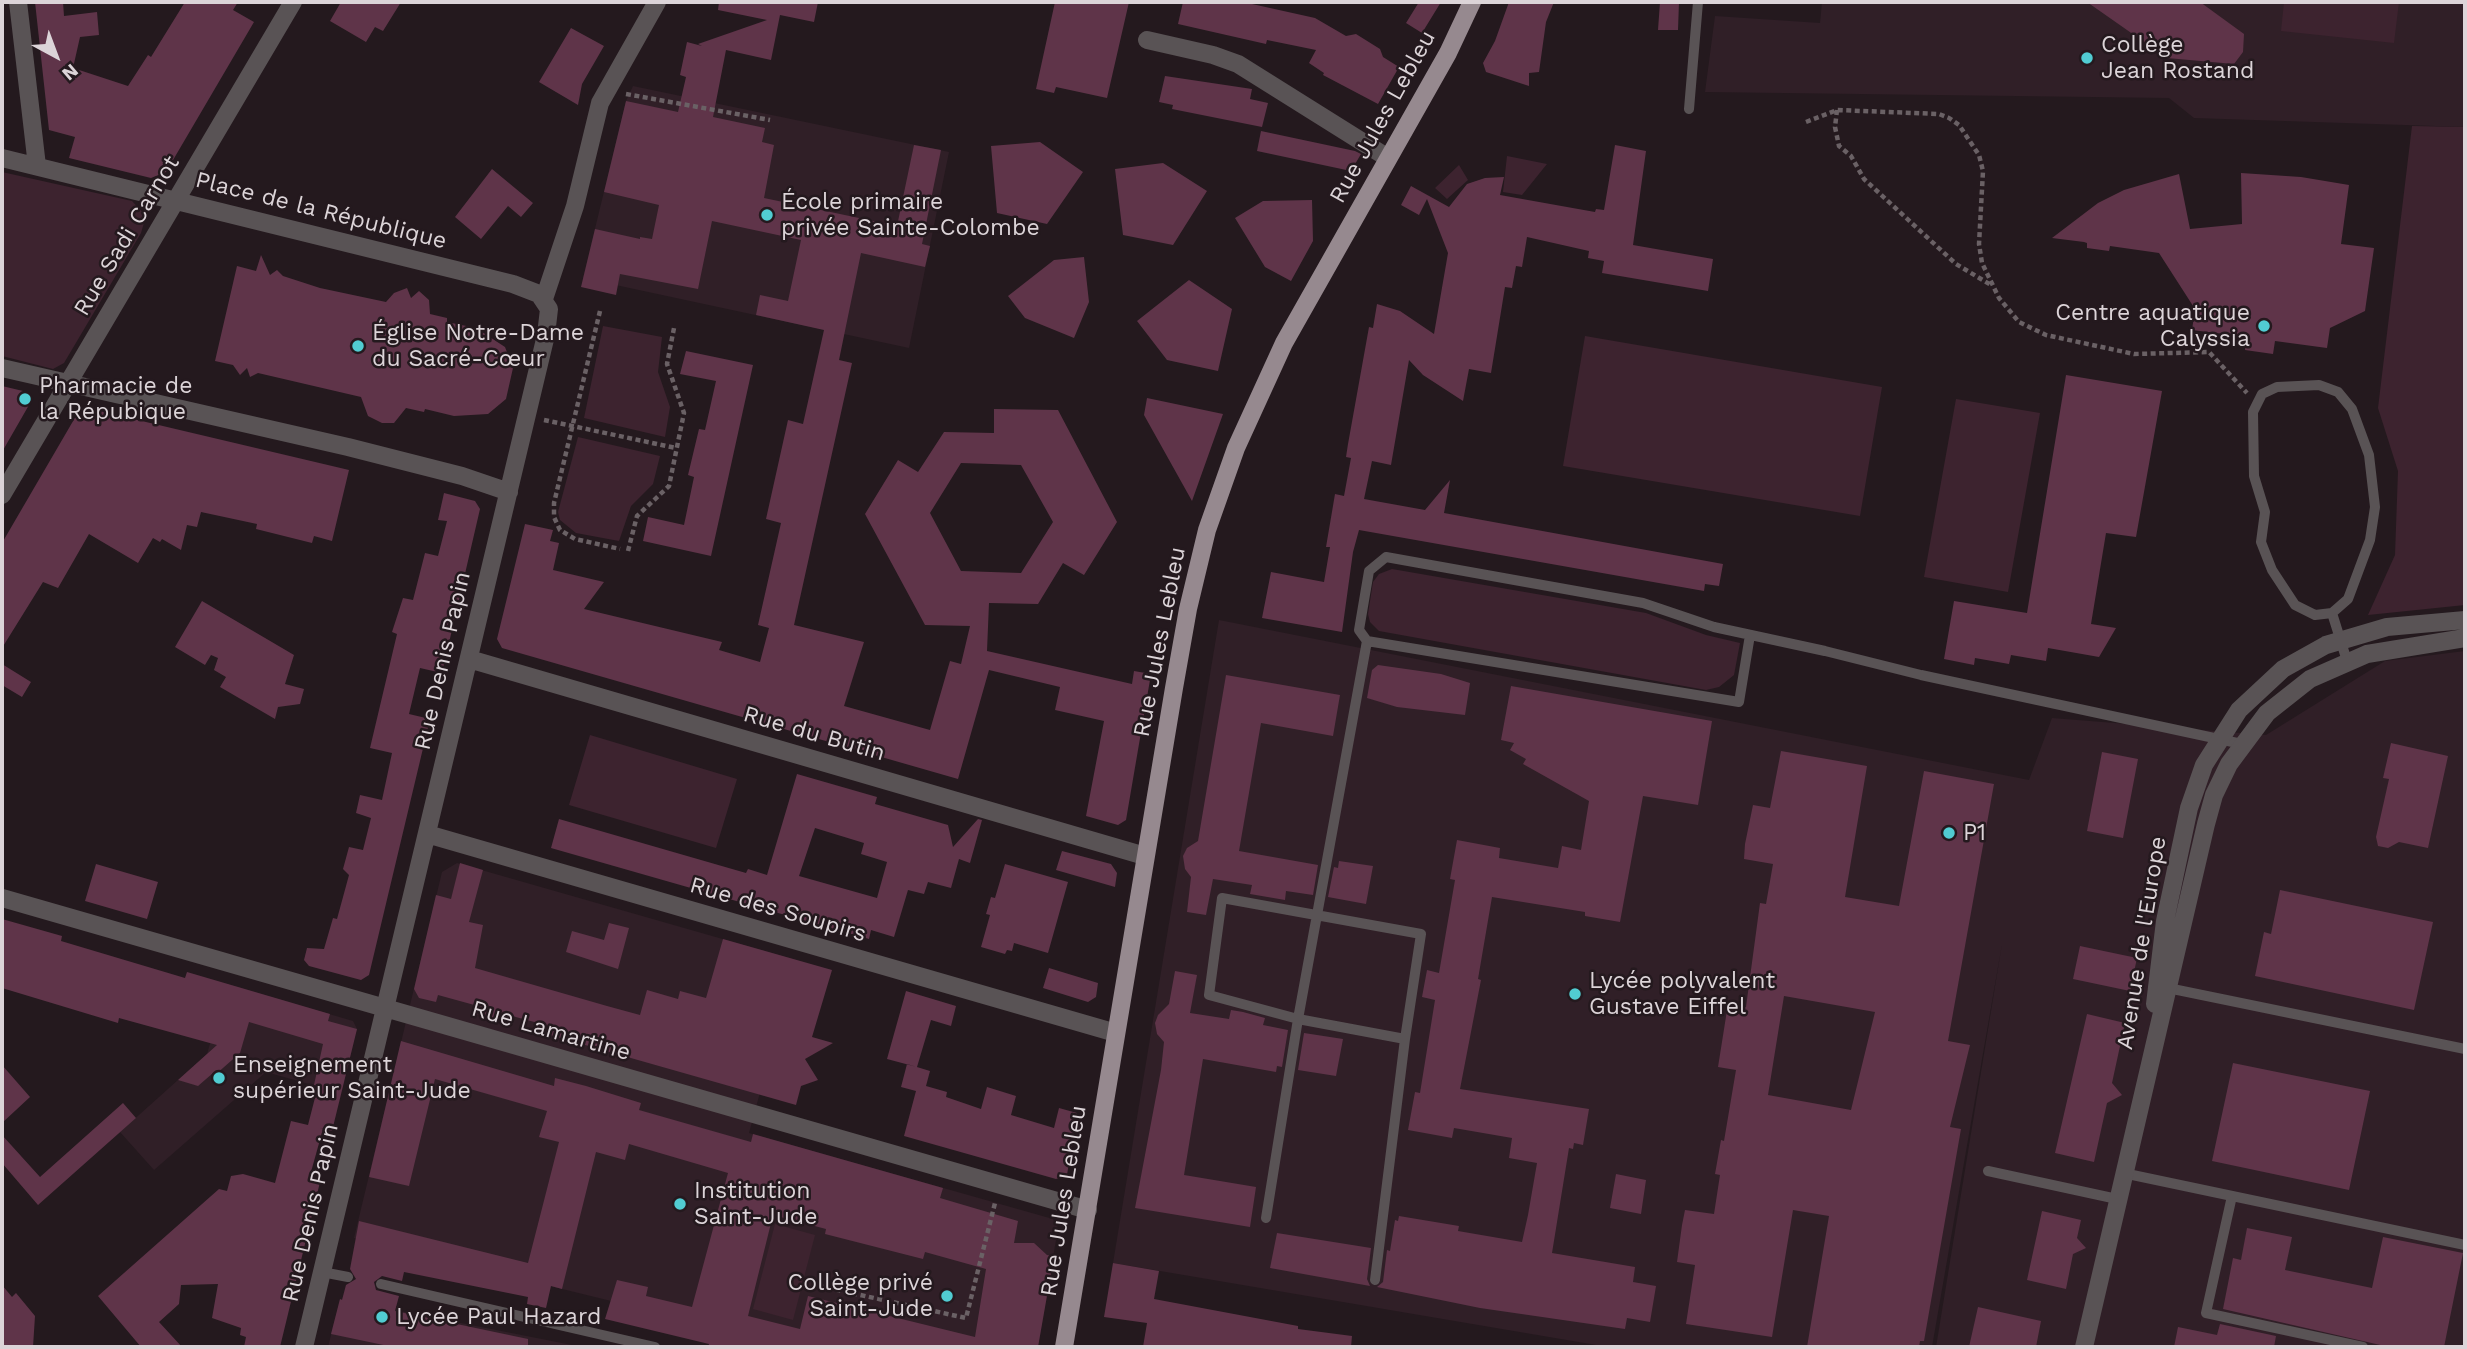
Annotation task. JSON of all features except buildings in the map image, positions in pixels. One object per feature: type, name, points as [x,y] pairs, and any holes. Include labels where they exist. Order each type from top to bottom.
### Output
[{"type":"main road","name":"Rue Jules Lebleu","points":[[1064,1347],[1190,598],[1217,500],[1244,429],[1284,342],[1448,53],[1472,2]]},
{"type":"street","points":[[18,2],[37,166]]},
{"type":"street","name":"Rue Sadi Carnot","points":[[2,495],[293,2]]},
{"type":"street","name":"Rue Denis Papin","points":[[304,1347],[550,321],[548,304],[544,299],[575,206],[596,116],[606,90],[657,2]]},
{"type":"street","points":[[1147,40],[1213,55],[1238,64],[1388,158]]},
{"type":"street","name":"Place de la République","points":[[2,158],[513,284],[544,299]]},
{"type":"street","points":[[2,368],[348,447],[462,476],[509,492]]},
{"type":"street","name":"Avenue de l'Europe","points":[[2163,987],[2167,907],[2185,824],[2199,778],[2219,738],[2245,704],[2271,678],[2311,652],[2341,640],[2403,625],[2465,620]]},
{"type":"street","name":"Avenue de l'Europe","points":[[2084,1347],[2147,1070],[2163,987],[2210,809],[2222,778],[2242,744],[2280,701],[2310,679],[2347,661],[2387,649],[2465,638]]},
{"type":"street","name":"Rue du Butin","points":[[469,659],[1145,856]]},
{"type":"street","name":"Rue des Soupirs","points":[[427,834],[1116,1033]]},
{"type":"street","name":"Rue Lamartine","points":[[2,898],[1088,1210]]},
{"type":"lane","points":[[1689,109],[1699,2]]},
{"type":"lane","points":[[2328,386],[2345,400],[2363,435],[2372,471],[2374,523],[2366,555],[2348,598],[2332,613],[2315,615],[2295,605],[2280,586],[2265,554],[2261,531],[2265,512],[2254,475],[2252,422],[2256,402],[2262,394],[2277,387],[2328,386]]},
{"type":"lane","points":[[1750,635],[1739,702],[1367,641],[1359,630],[1369,570],[1386,557],[1643,603],[1714,627],[2242,744]]},
{"type":"lane","points":[[2332,613],[2347,661]]},
{"type":"lane","points":[[1266,1218],[1298,1019],[1367,641]]},
{"type":"lane","points":[[1375,1280],[1405,1039],[1422,934],[1222,898],[1209,995],[1298,1019],[1405,1039]]},
{"type":"lane","points":[[2163,987],[2465,1049]]},
{"type":"lane","points":[[1988,1171],[2117,1199]]},
{"type":"lane","points":[[2123,1173],[2465,1245]]},
{"type":"lane","points":[[2232,1196],[2206,1313],[2363,1347]]},
{"type":"lane","points":[[322,1272],[348,1277]]},
{"type":"lane","points":[[381,1283],[655,1347]]},
{"type":"path","points":[[606,90],[770,120]]},
{"type":"path","points":[[1806,122],[1837,110],[1939,114],[1959,125],[1979,155],[1983,171],[1979,244],[1982,263],[1992,285],[2019,322],[2046,335],[2134,354],[2209,352],[2256,402]]},
{"type":"path","points":[[1837,110],[1835,127],[1839,146],[1852,156],[1864,180],[1956,264],[1992,285]]},
{"type":"path","points":[[600,311],[554,517],[560,530],[575,539],[620,549]]},
{"type":"path","points":[[628,551],[637,516],[669,486],[684,413],[667,364],[674,328]]},
{"type":"path","points":[[527,416],[676,448]]},
{"type":"path","points":[[819,1286],[966,1318],[999,1185]]},
{"type":"shaded area","name":"Collège Jean Rostand","points":[[1822,2],[2465,2],[2465,127],[2194,118],[2169,98],[1705,92],[1715,16],[1820,23]]},
{"type":"shaded area","points":[[2284,2],[2399,2],[2394,43],[2281,31]]},
{"type":"shaded area","name":"École primaire privée Sainte-Colombe","points":[[633,86],[949,152],[909,348],[583,278],[626,101]]},
{"type":"shaded area","points":[[2412,126],[2465,127],[2465,605],[2368,615],[2395,555],[2398,471],[2378,408]]},
{"type":"shaded area","points":[[1507,156],[1547,164],[1522,195],[1503,192]]},
{"type":"shaded area","points":[[1459,165],[1468,180],[1447,199],[1435,188]]},
{"type":"shaded area","points":[[2,172],[132,201],[146,216],[141,233],[64,363],[53,369],[2,356]]},
{"type":"shaded area","points":[[603,326],[662,337],[658,372],[670,407],[665,437],[584,418]]},
{"type":"shaded area","points":[[1585,336],[1882,387],[1860,516],[1563,466]]},
{"type":"shaded area","points":[[1956,399],[2040,413],[2008,592],[1924,577]]},
{"type":"shaded area","points":[[578,437],[660,456],[653,484],[631,506],[619,541],[576,533],[560,520],[558,512]]},
{"type":"shaded area","points":[[1392,569],[1646,613],[1706,635],[1740,643],[1734,675],[1719,687],[1706,690],[1379,631],[1370,622],[1368,614],[1373,582],[1379,574]]},
{"type":"shaded area","name":"Lycée polyvalent Gustave Eiffel","points":[[1219,620],[2029,780],[2052,718],[2266,735],[2385,661],[2465,651],[2465,1347],[1936,1347],[2002,944],[1932,1347],[1608,1347],[1113,1263]]},
{"type":"shaded area","points":[[590,735],[737,779],[716,848],[569,805]]},
{"type":"shaded area","name":"Institution Saint-Jude","points":[[457,863],[796,960],[749,1133],[1053,1219],[1058,1228],[1038,1347],[799,1347],[354,1238],[442,872]]},
{"type":"shaded area","name":"Enseignement supérieur Saint-Jude","points":[[227,984],[353,1021],[357,1029],[341,1093],[266,1072],[154,1170],[120,1132],[207,1054]]},
{"type":"shaded area","points":[[775,1224],[815,1235],[793,1320],[753,1309]]},
{"type":"shaded area","name":"Lycée Paul Hazard","points":[[340,1299],[582,1347],[328,1347]]},
{"type":"place","name":"Collège Jean Rostand","points":[[2087,58]]},
{"type":"place","name":"École primaire privée Sainte-Colombe","points":[[767,215]]},
{"type":"place","name":"Centre aquatique Calyssia","points":[[2264,326]]},
{"type":"place","name":"Église Notre-Dame du Sacré-Cœur","points":[[358,346]]},
{"type":"place","name":"Pharmacie de la Répubique","points":[[25,399]]},
{"type":"place","name":"P1","points":[[1949,833]]},
{"type":"place","name":"Lycée polyvalent Gustave Eiffel","points":[[1575,994]]},
{"type":"place","name":"Enseignement supérieur Saint-Jude","points":[[219,1078]]},
{"type":"place","name":"Institution Saint-Jude","points":[[680,1204]]},
{"type":"place","name":"Collège privé Saint-Jude","points":[[947,1296]]},
{"type":"place","name":"Lycée Paul Hazard","points":[[382,1317]]}]
